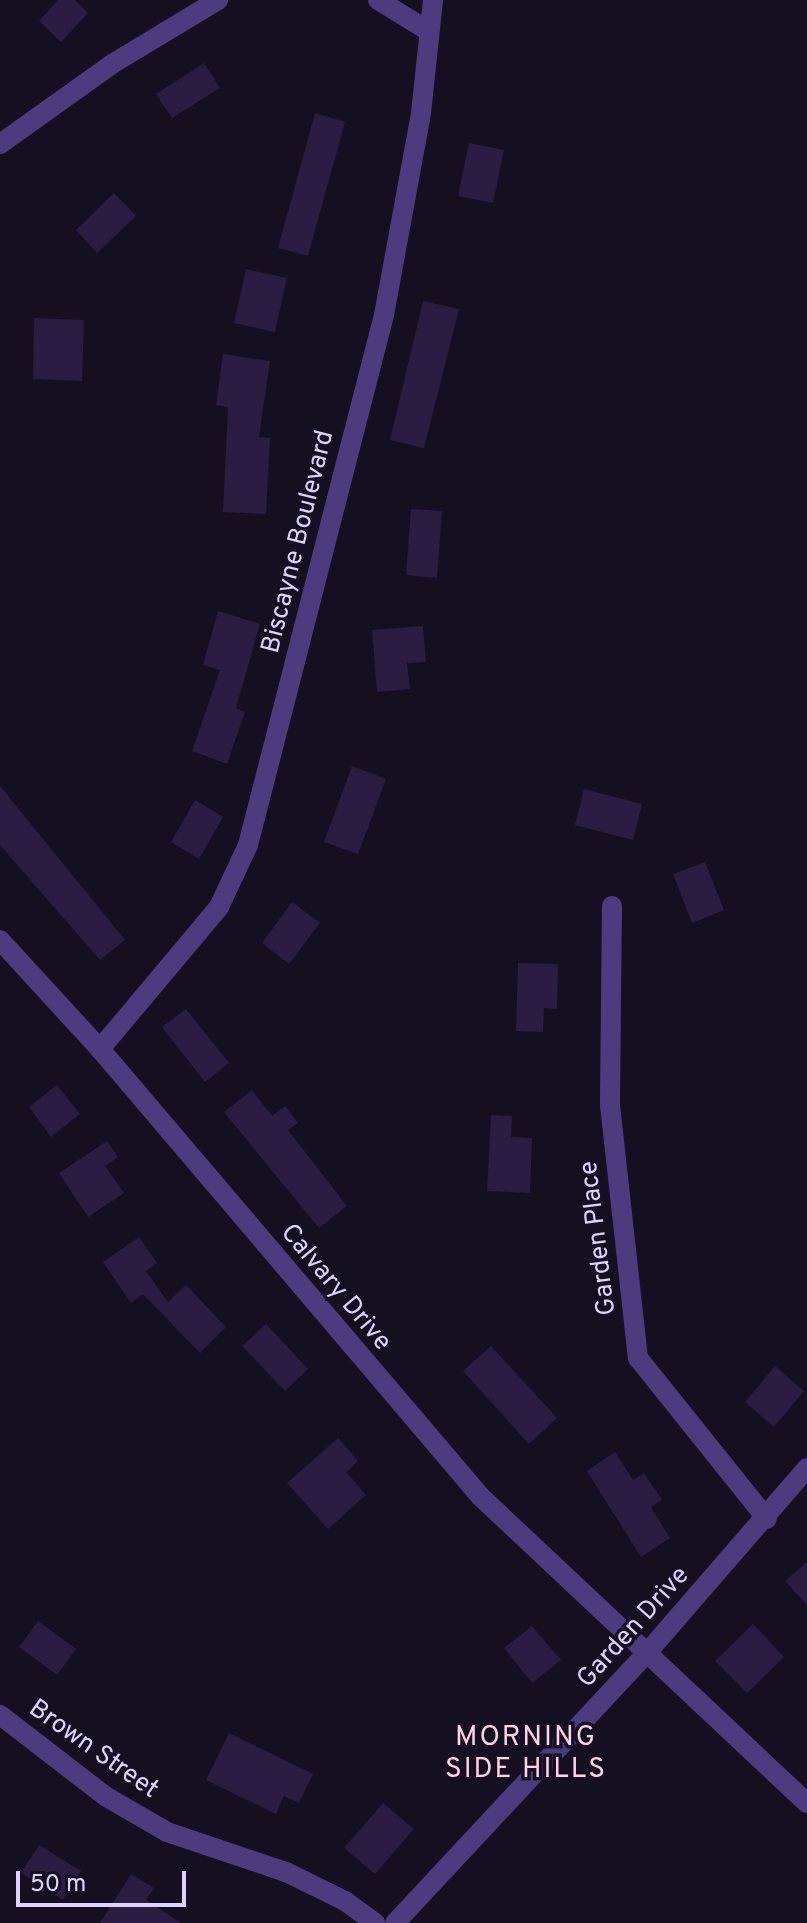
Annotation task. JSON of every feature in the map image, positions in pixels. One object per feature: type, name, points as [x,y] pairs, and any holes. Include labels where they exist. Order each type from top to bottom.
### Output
[{"type":"street","points":[[0,144],[112,64],[218,0]]},
{"type":"street","points":[[378,0],[427,30]]},
{"type":"street","name":"Biscayne Boulevard","points":[[100,1049],[219,907],[248,845],[384,315],[421,113],[427,30],[433,0]]},
{"type":"street","name":"Garden Place","points":[[612,906],[610,1105],[638,1358],[767,1519]]},
{"type":"street","name":"Calvary Drive","points":[[0,940],[100,1049],[481,1497],[807,1803]]},
{"type":"street","name":"Garden Drive","points":[[395,1923],[646,1654],[767,1519],[807,1468]]},
{"type":"street","name":"Brown Street","points":[[0,1715],[105,1796],[167,1832],[286,1872],[345,1901],[375,1923]]},
{"type":"building","points":[[58,0],[75,0],[88,13],[61,42],[39,21]]},
{"type":"building","points":[[204,63],[220,88],[172,118],[156,94]]},
{"type":"building","points":[[315,113],[345,122],[308,256],[278,248]]},
{"type":"building","points":[[469,143],[504,150],[493,203],[458,196]]},
{"type":"building","points":[[114,193],[136,216],[97,253],[76,230]]},
{"type":"building","points":[[246,269],[287,278],[275,332],[234,323]]},
{"type":"building","points":[[423,301],[459,309],[424,448],[390,440]]},
{"type":"building","points":[[34,318],[84,320],[82,381],[33,379]]},
{"type":"building","points":[[223,354],[270,361],[259,437],[270,438],[266,514],[223,512],[228,407],[216,405]]},
{"type":"building","points":[[411,509],[442,511],[437,578],[406,575]]},
{"type":"building","points":[[218,611],[260,624],[236,708],[245,712],[227,764],[192,751],[220,670],[203,665]]},
{"type":"building","points":[[423,626],[426,662],[407,663],[410,689],[377,692],[372,630]]},
{"type":"building","points":[[352,766],[386,779],[358,854],[324,842]]},
{"type":"building","points":[[0,786],[125,940],[100,960],[0,845]]},
{"type":"building","points":[[584,789],[642,804],[633,840],[575,825]]},
{"type":"building","points":[[195,800],[223,817],[199,859],[171,842]]},
{"type":"building","points":[[705,862],[724,910],[692,923],[673,874]]},
{"type":"building","points":[[292,902],[320,923],[289,964],[262,943]]},
{"type":"building","points":[[518,963],[558,964],[557,1009],[544,1008],[543,1032],[516,1031]]},
{"type":"building","points":[[186,1009],[229,1063],[205,1082],[162,1027]]},
{"type":"building","points":[[57,1085],[80,1114],[51,1137],[29,1107]]},
{"type":"building","points":[[252,1090],[272,1116],[285,1106],[298,1123],[288,1130],[347,1206],[319,1228],[224,1112]]},
{"type":"building","points":[[491,1115],[512,1116],[511,1137],[532,1138],[530,1193],[487,1191]]},
{"type":"building","points":[[107,1141],[118,1157],[105,1166],[124,1193],[88,1217],[59,1173]]},
{"type":"building","points":[[139,1237],[157,1263],[146,1271],[168,1302],[186,1285],[226,1327],[200,1353],[143,1294],[131,1303],[103,1262]]},
{"type":"building","points":[[266,1324],[308,1369],[285,1391],[242,1346]]},
{"type":"building","points":[[491,1346],[557,1418],[529,1444],[463,1371]]},
{"type":"building","points":[[775,1366],[804,1391],[774,1427],[745,1402]]},
{"type":"building","points":[[338,1438],[358,1461],[346,1472],[366,1495],[328,1529],[287,1483]]},
{"type":"building","points":[[615,1452],[633,1480],[644,1473],[662,1500],[651,1507],[670,1538],[641,1557],[587,1471]]},
{"type":"building","points":[[807,1562],[807,1605],[785,1581]]},
{"type":"building","points":[[38,1621],[76,1649],[57,1675],[19,1647]]},
{"type":"building","points":[[753,1624],[784,1657],[747,1693],[715,1661]]},
{"type":"building","points":[[532,1626],[561,1660],[532,1683],[504,1648]]},
{"type":"building","points":[[229,1733],[313,1774],[299,1803],[284,1796],[276,1814],[206,1780]]},
{"type":"building","points":[[383,1803],[414,1829],[375,1874],[344,1848]]},
{"type":"building","points":[[39,1845],[81,1871],[63,1900],[21,1873]]},
{"type":"building","points":[[131,1874],[154,1888],[146,1900],[181,1923],[100,1923]]},
{"type":"district","name":"MORNING SIDE HILLS","points":[[526,1754]]}]
